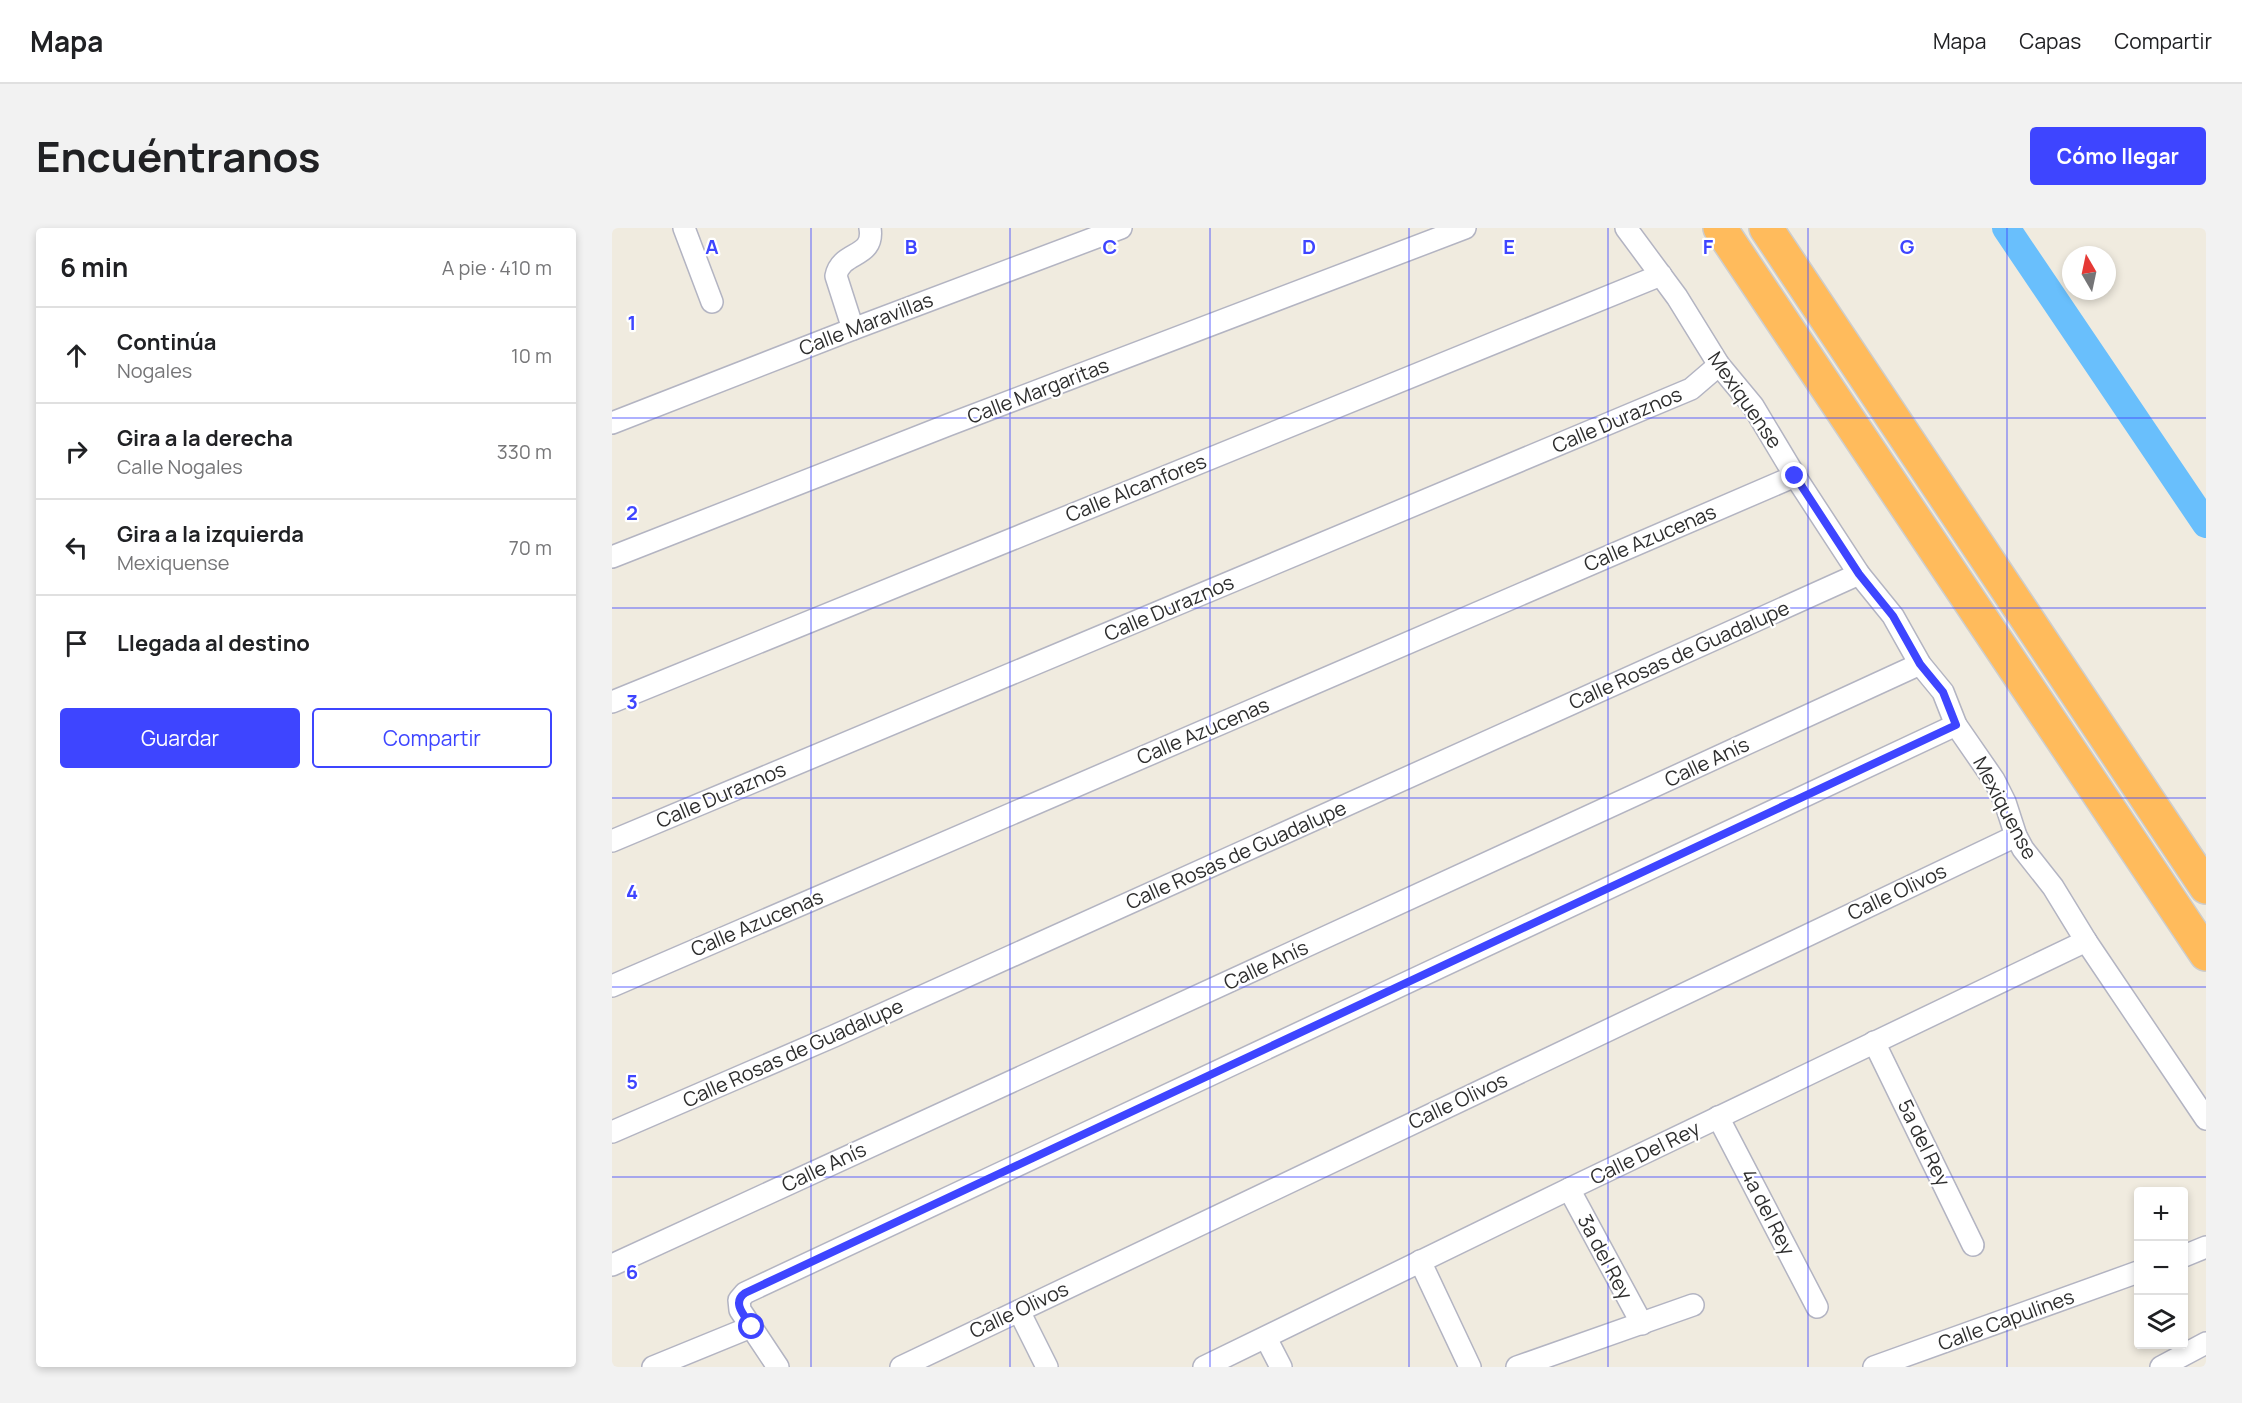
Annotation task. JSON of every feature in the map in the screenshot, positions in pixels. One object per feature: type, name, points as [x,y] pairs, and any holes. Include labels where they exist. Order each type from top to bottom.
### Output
[{"type":"highway","points":[[1720,228],[2206,954]]},
{"type":"highway","points":[[1766,228],[2206,887]]},
{"type":"street","points":[[684,228],[712,302]]},
{"type":"street","points":[[853,329],[836,276],[842,262],[866,249],[871,236],[870,228]]},
{"type":"street","name":"Calle Maravillas","points":[[612,423],[1121,228]]},
{"type":"street","name":"Calle Margaritas","points":[[612,557],[948,425],[1465,228]]},
{"type":"street","name":"Mexiquense","points":[[1626,228],[1677,297],[1719,364],[1753,406],[1795,476],[1859,574],[1893,616],[1920,664],[1943,692],[1956,725],[1994,780],[2023,849],[2053,887],[2086,941],[2206,1119]]},
{"type":"street","name":"Calle Alcanfores","points":[[612,702],[1660,275]]},
{"type":"street","name":"Calle Duraznos","points":[[612,841],[1691,389],[1706,379],[1719,364]]},
{"type":"street","name":"Calle Azucenas","points":[[612,986],[1795,476]]},
{"type":"street","name":"Calle Rosas de Guadalupe","points":[[612,1132],[834,1036],[1859,574]]},
{"type":"street","name":"Calle Anís","points":[[612,1265],[1920,664]]},
{"type":"street","points":[[778,1367],[740,1310],[739,1300],[745,1293],[1956,725]]},
{"type":"street","name":"Calle Olivos","points":[[901,1367],[2016,836]]},
{"type":"street","name":"Calle Del Rey","points":[[1204,1367],[2086,941]]},
{"type":"street","name":"5a del Rey","points":[[1874,1042],[1973,1245]]},
{"type":"street","name":"4a del Rey","points":[[1718,1117],[1817,1307]]},
{"type":"street","name":"3a del Rey","points":[[1569,1189],[1642,1324]]},
{"type":"street","points":[[2188,1254],[2206,1247]]},
{"type":"street","points":[[1420,1262],[1470,1367]]},
{"type":"street","name":"Calle Capulines","points":[[1874,1367],[1969,1335],[2134,1274]]},
{"type":"street","points":[[1517,1367],[1693,1305]]},
{"type":"street","points":[[1019,1311],[1047,1367]]},
{"type":"street","points":[[653,1367],[752,1327]]},
{"type":"street","points":[[1908,1367],[1969,1335]]},
{"type":"street","points":[[1266,1338],[1281,1367]]},
{"type":"street","points":[[2161,1367],[2206,1342]]},
{"type":"waterway","points":[[2006,228],[2206,524]]},
{"type":"route","points":[[752,1327],[738,1305],[741,1296],[745,1293],[1956,725],[1943,692],[1920,664],[1893,616],[1859,574],[1795,476]]}]
